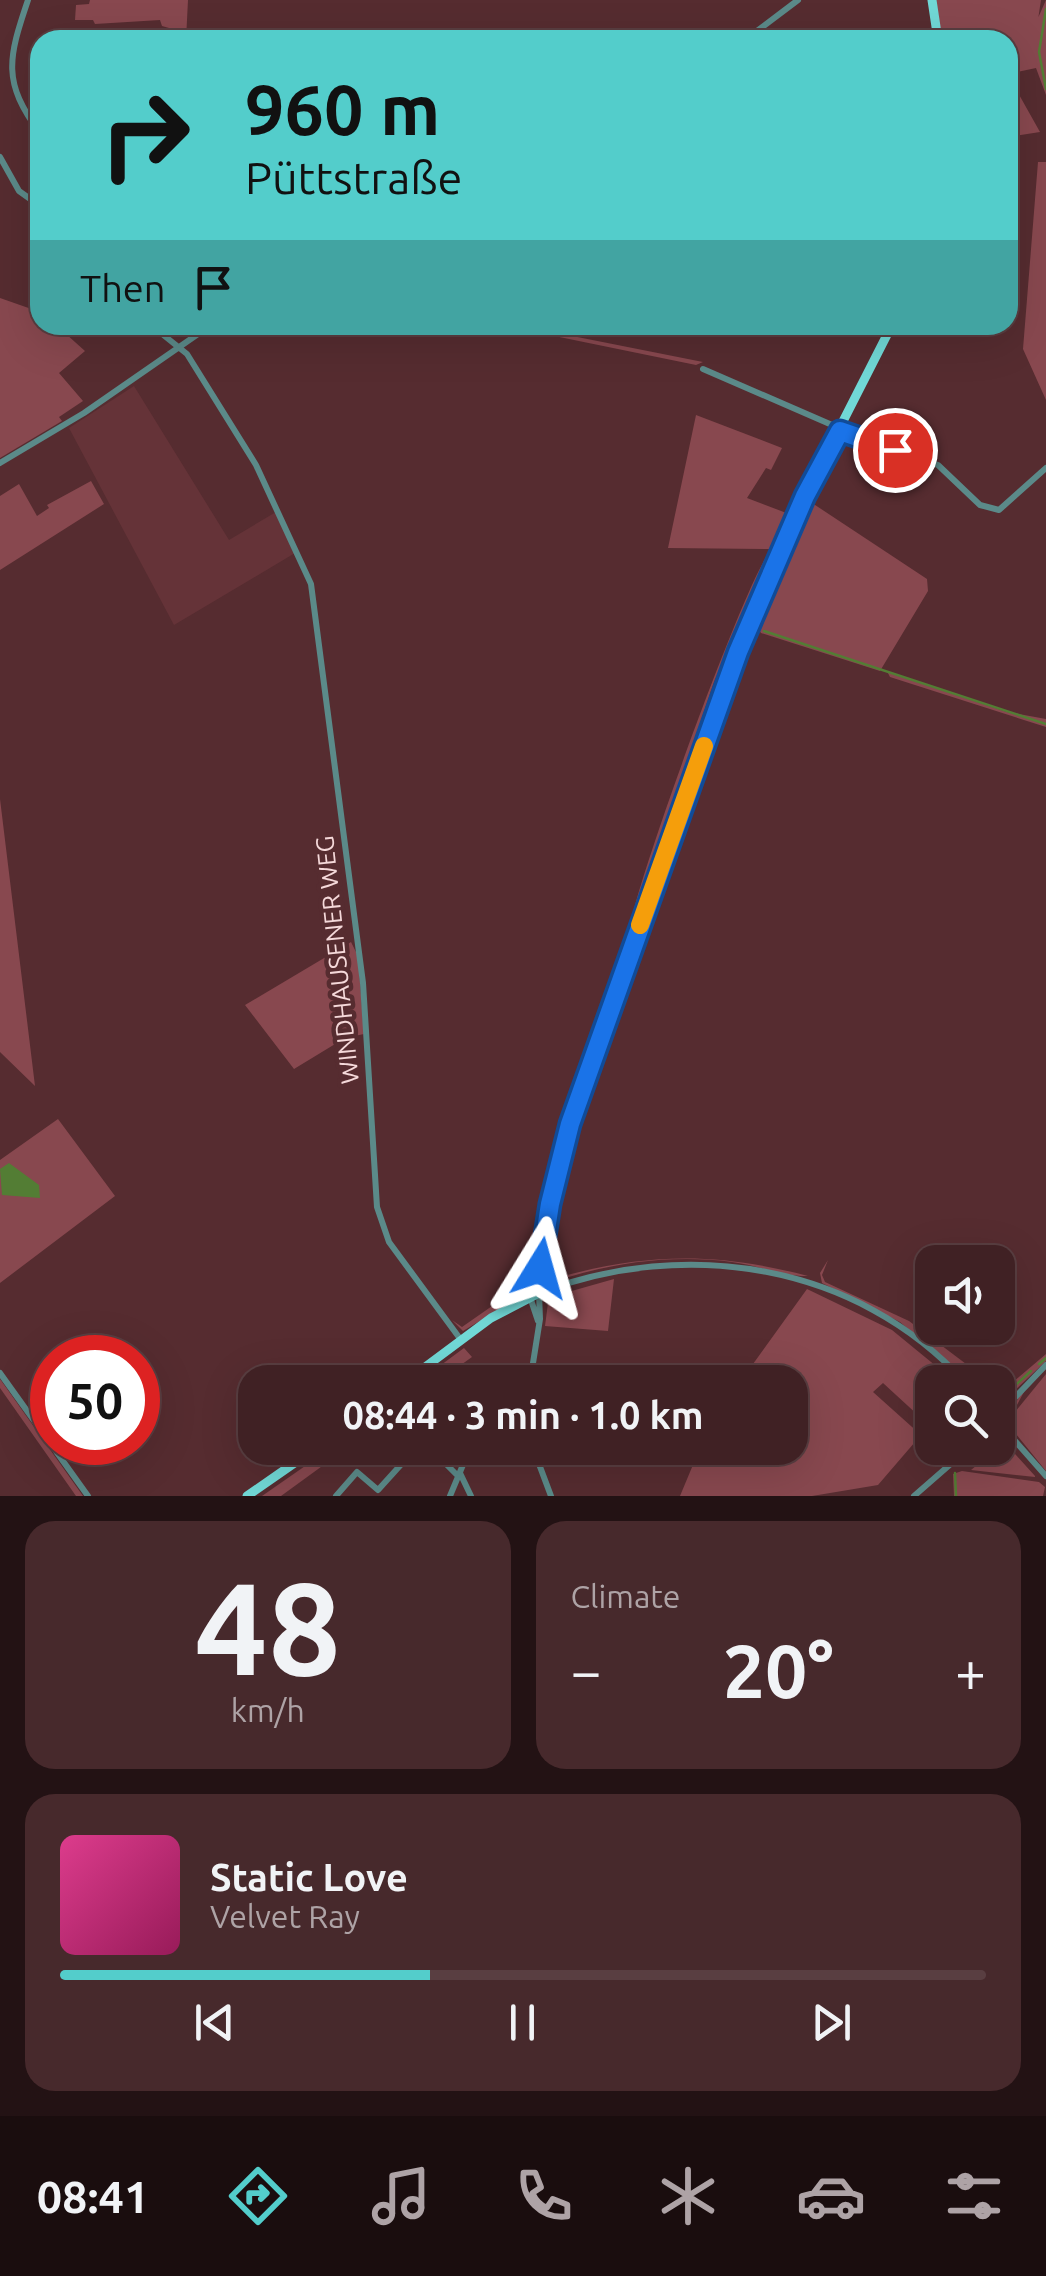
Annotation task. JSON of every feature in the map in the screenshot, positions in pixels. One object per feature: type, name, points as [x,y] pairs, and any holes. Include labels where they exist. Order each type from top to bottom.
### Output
[{"type":"main road","points":[[932,0],[936,30]]},
{"type":"main road","points":[[428,1365],[534,1295],[570,1124],[724,688],[805,496],[887,335]]},
{"type":"main road","points":[[250,1495],[292,1465]]},
{"type":"street","points":[[28,0],[13,55],[12,84],[19,105],[30,120]]},
{"type":"street","points":[[758,30],[798,0]]},
{"type":"street","points":[[0,157],[20,191],[30,198]]},
{"type":"street","name":"WINDHAUSENER WEG","points":[[164,335],[194,364],[256,465],[298,555],[316,608],[356,916],[377,1207],[389,1242],[461,1340]]},
{"type":"street","points":[[0,463],[84,413],[194,335]]},
{"type":"street","points":[[703,369],[841,430],[938,466],[980,505],[1006,507],[1046,468]]},
{"type":"street","points":[[533,1365],[539,1322],[534,1295],[587,1276],[648,1264],[716,1264],[765,1270],[824,1288],[872,1310],[919,1340],[946,1365]]},
{"type":"street","points":[[1015,1395],[1046,1365]]},
{"type":"street","points":[[0,1373],[88,1496]]},
{"type":"street","points":[[1015,1443],[1046,1476]]},
{"type":"street","points":[[336,1496],[358,1472],[378,1490],[401,1465]]},
{"type":"street","points":[[449,1465],[472,1496]]},
{"type":"street","points":[[450,1496],[463,1465]]},
{"type":"street","points":[[540,1465],[552,1496]]},
{"type":"street","points":[[914,1496],[950,1465]]},
{"type":"shaded area","points":[[90,0],[188,0],[186,30],[162,26],[160,20],[95,24],[93,20],[75,20],[76,5],[89,4]]},
{"type":"shaded area","points":[[936,0],[1041,0],[1038,17],[1046,0],[1046,95],[1036,68],[1018,72],[1018,30],[940,30]]},
{"type":"shaded area","points":[[1018,93],[1040,132],[1018,135]]},
{"type":"shaded area","points":[[1038,162],[1046,162],[1046,400],[1023,349]]},
{"type":"shaded area","points":[[0,298],[30,308],[30,335],[67,335],[85,351],[59,373],[83,401],[59,417],[62,421],[0,458]]},
{"type":"shaded area","points":[[550,335],[567,335],[703,362],[696,365]]},
{"type":"shaded area","points":[[134,386],[229,540],[276,512],[295,553],[174,625],[69,428]]},
{"type":"shaded area","points":[[696,415],[782,448],[771,470],[766,468],[747,498],[789,514],[773,549],[668,548]]},
{"type":"shaded area","points":[[91,481],[104,504],[0,570],[0,496],[19,484],[37,516],[49,508],[47,505]]},
{"type":"shaded area","points":[[806,499],[927,579],[928,591],[880,671],[761,633],[757,627]]},
{"type":"shaded area","points":[[770,552],[714,682],[630,930],[649,860],[692,736],[739,614]]},
{"type":"shaded area","points":[[773,555],[633,930],[718,680]]},
{"type":"shaded area","points":[[750,635],[754,640],[645,929],[694,783]]},
{"type":"shaded area","points":[[887,671],[1007,712],[1046,719],[1046,727],[890,677]]},
{"type":"shaded area","points":[[0,799],[35,1086],[0,1052]]},
{"type":"shaded area","points":[[626,936],[575,1086],[629,941],[565,1130],[526,1290],[522,1296],[529,1263],[520,1297],[463,1331],[452,1320],[462,1327],[518,1288],[569,1095]]},
{"type":"shaded area","points":[[643,939],[569,1146],[558,1188],[545,1274],[548,1279],[621,1264],[686,1259],[617,1265],[550,1283],[543,1278],[552,1199],[593,1064],[637,943]]},
{"type":"shaded area","points":[[351,942],[358,956],[364,1034],[345,1038],[294,1069],[245,1005]]},
{"type":"shaded area","points":[[58,1119],[115,1196],[0,1283],[0,1160]]},
{"type":"shaded area","points":[[9,1163],[39,1185],[40,1198],[2,1195],[0,1169]]},
{"type":"shaded area","points":[[686,1259],[712,1259],[743,1263],[808,1276],[790,1275],[732,1262]]},
{"type":"shaded area","points":[[828,1260],[822,1275],[825,1282],[909,1321],[915,1326],[915,1335],[900,1322],[822,1283],[820,1273]]},
{"type":"shaded area","points":[[614,1279],[608,1331],[545,1326],[548,1303],[554,1296]]},
{"type":"shaded area","points":[[807,1289],[892,1330],[935,1365],[915,1365],[915,1412],[883,1383],[873,1392],[915,1430],[915,1442],[878,1485],[812,1496],[680,1496],[693,1465],[808,1465],[808,1365],[752,1365]]},
{"type":"shaded area","points":[[926,1345],[941,1345],[967,1365],[949,1365]]},
{"type":"shaded area","points":[[464,1348],[472,1357],[461,1365],[441,1365]]},
{"type":"shaded area","points":[[1046,1354],[1046,1361],[1015,1390],[1015,1380]]},
{"type":"shaded area","points":[[1046,1374],[1046,1471],[1015,1433],[1015,1412]]},
{"type":"shaded area","points":[[0,1379],[30,1421],[30,1431],[0,1388]]},
{"type":"shaded area","points":[[1015,1454],[1035,1477],[971,1470],[977,1465],[1015,1465]]},
{"type":"shaded area","points":[[54,1465],[61,1465],[83,1496],[76,1496]]},
{"type":"shaded area","points":[[307,1465],[324,1465],[281,1496],[262,1496]]},
{"type":"shaded area","points":[[962,1471],[1039,1482],[1045,1487],[1043,1496],[954,1496],[953,1474]]},
{"type":"waterway","points":[[1046,9],[1039,52],[1046,89]]},
{"type":"waterway","points":[[764,631],[1046,724]]},
{"type":"waterway","points":[[1039,1364],[1046,1358]]},
{"type":"waterway","points":[[1015,1386],[1031,1371]]},
{"type":"waterway","points":[[955,1473],[956,1496]]},
{"type":"slow traffic","points":[[640,925],[704,746]]},
{"type":"route","points":[[540,1268],[550,1204],[570,1124],[759,599],[805,496],[840,431],[895,450]]}]
